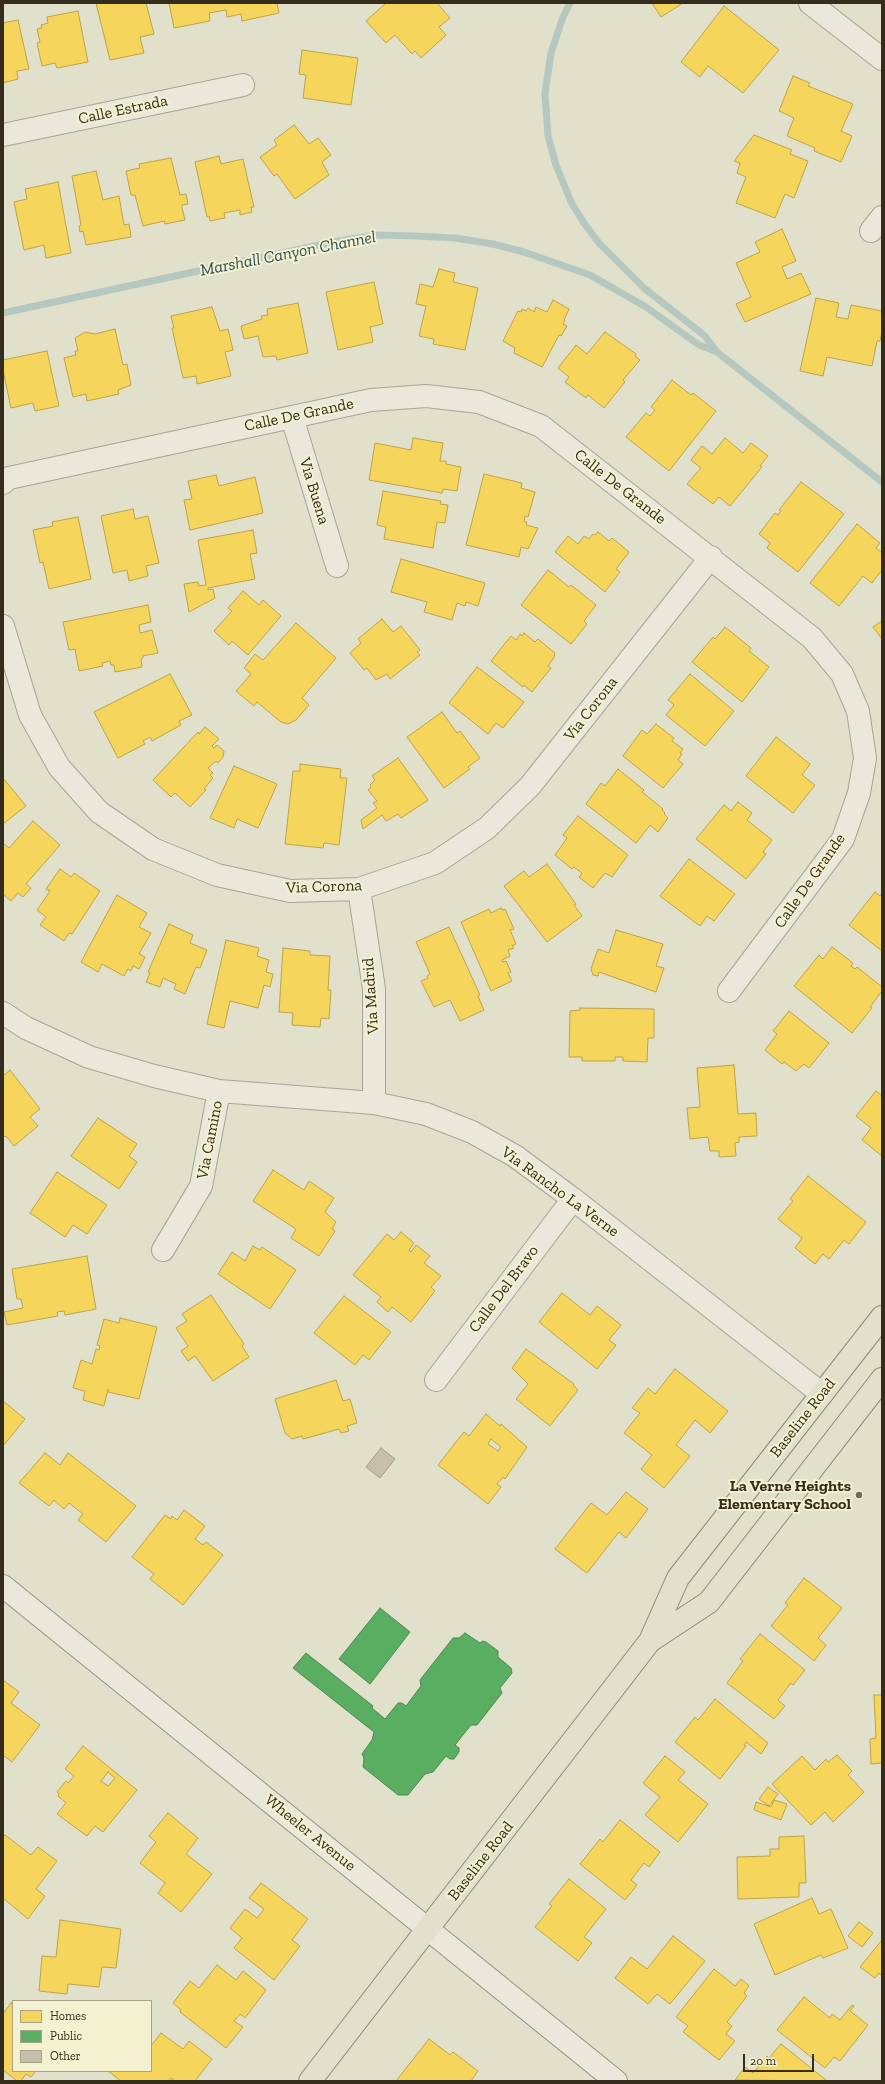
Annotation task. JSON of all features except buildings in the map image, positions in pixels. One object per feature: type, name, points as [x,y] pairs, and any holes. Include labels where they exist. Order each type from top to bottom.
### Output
[{"type":"main road","name":"Baseline Road","points":[[310,2081],[429,1929],[650,1641],[678,1578],[882,1317]]},
{"type":"main road","name":"Baseline Road","points":[[650,1641],[709,1602],[882,1379]]},
{"type":"street","points":[[810,3],[882,59]]},
{"type":"street","name":"Calle Estrada","points":[[3,135],[243,85]]},
{"type":"street","name":"Calle De Grande","points":[[3,483],[9,478],[371,400],[426,396],[479,402],[541,426],[711,557],[812,638],[842,674],[858,711],[865,758],[858,793],[843,839],[730,991]]},
{"type":"street","name":"Via Buena","points":[[292,417],[337,566]]},
{"type":"street","name":"Via Corona","points":[[3,626],[30,715],[59,767],[98,812],[153,849],[217,875],[290,891],[360,889],[435,863],[487,828],[530,786],[711,557]]},
{"type":"street","name":"Via Madrid","points":[[360,889],[374,989],[374,1103]]},
{"type":"street","name":"Via Rancho La Verne","points":[[3,1013],[26,1028],[89,1057],[154,1076],[219,1091],[374,1103],[426,1114],[472,1132],[515,1156],[573,1199],[822,1394]]},
{"type":"street","name":"Via Camino","points":[[163,1250],[201,1186],[219,1091]]},
{"type":"street","name":"Calle Del Bravo","points":[[436,1380],[573,1199]]},
{"type":"street","name":"Wheeler Avenue","points":[[3,1586],[616,2081]]},
{"type":"waterway","name":"Marshall Canyon Channel","points":[[570,3],[563,17],[551,53],[545,93],[548,136],[556,165],[571,202],[584,223],[599,243],[644,288],[705,336],[717,352],[882,482]]},
{"type":"waterway","name":"Marshall Canyon Channel","points":[[3,313],[338,241],[376,235],[455,238],[493,244],[524,252],[590,275],[646,307],[699,345],[717,352]]},
{"type":"place","name":"La Verne Heights Elementary School","points":[[859,1495]]}]
